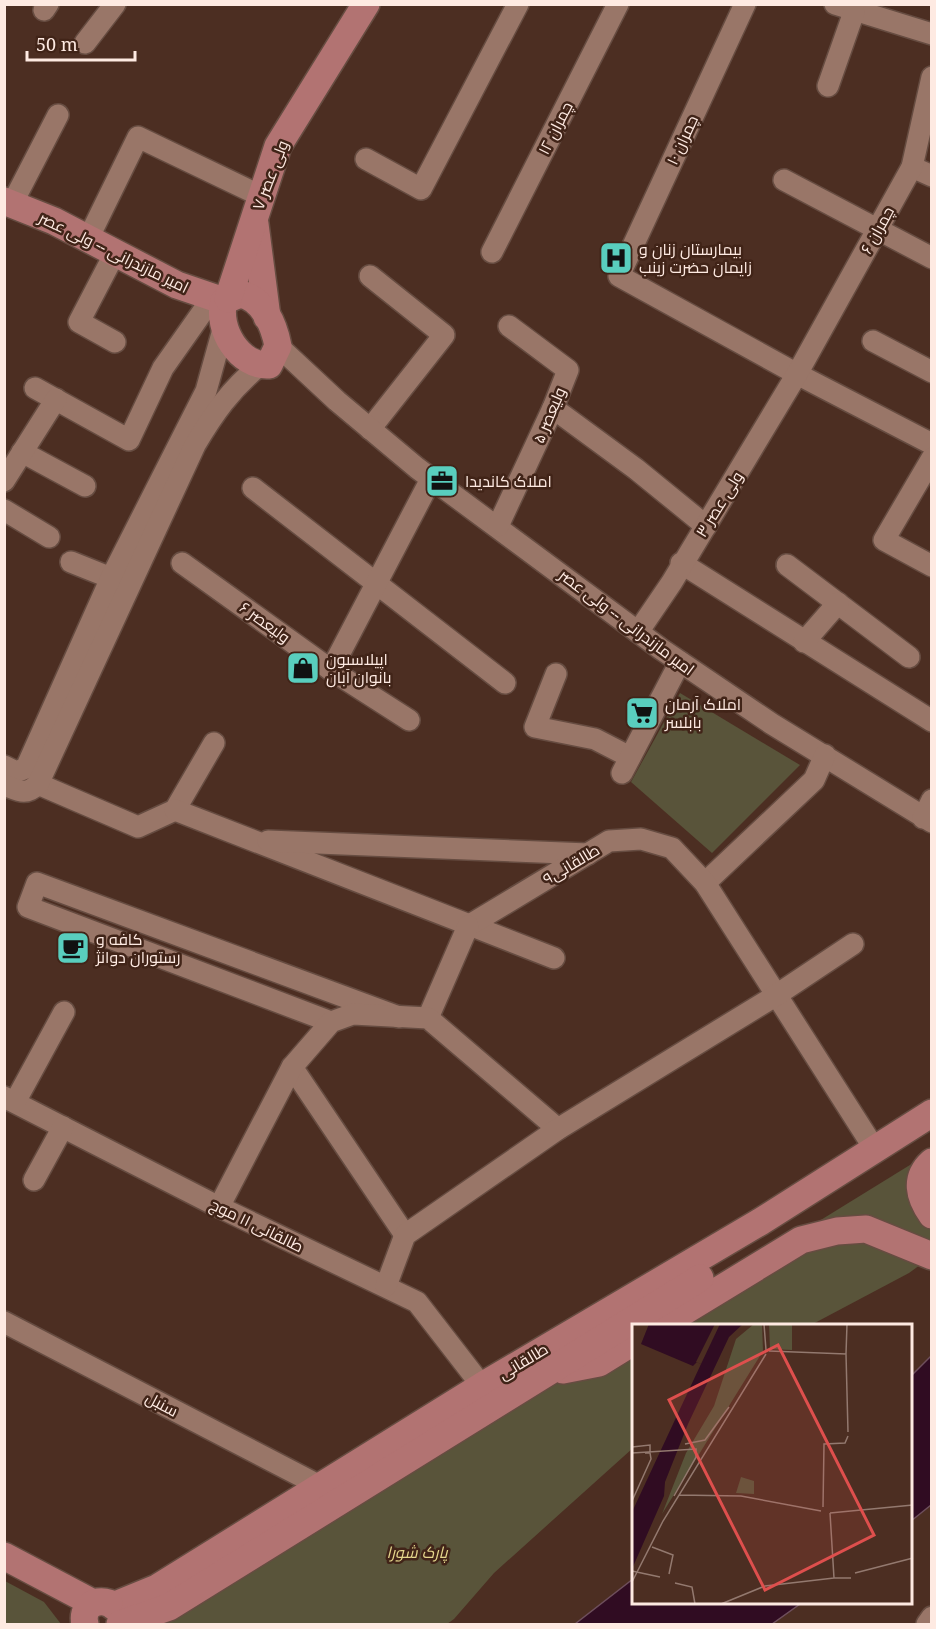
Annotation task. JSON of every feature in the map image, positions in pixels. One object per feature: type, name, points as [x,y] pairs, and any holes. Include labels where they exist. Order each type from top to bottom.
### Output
[{"type":"main road","name":"ولی عصر ۷","points":[[222,306],[278,146],[324,73],[360,7]]},
{"type":"main road","name":"امیر مازندرانی -- ولی عصر","points":[[8,202],[222,306],[240,294],[246,296],[257,302],[267,317]]},
{"type":"main road","name":"ولی عصر ۷","points":[[257,206],[267,317]]},
{"type":"main road","points":[[222,306],[243,357],[268,359],[267,317]]},
{"type":"main road","name":"طالقانی","points":[[102,1616],[157,1588],[482,1386],[760,1222],[932,1113]]},
{"type":"main road","name":"طالقانی","points":[[102,1616],[169,1607],[932,1134]]},
{"type":"main road","points":[[932,1162],[923,1169],[919,1182],[922,1201],[932,1215]]},
{"type":"main road","points":[[663,1324],[801,1240],[821,1234],[866,1229],[932,1256]]},
{"type":"main road","points":[[549,1372],[599,1363],[630,1344]]},
{"type":"main road","points":[[4,1556],[102,1616]]},
{"type":"main road","points":[[4,1574],[102,1616]]},
{"type":"street","points":[[85,43],[115,4]]},
{"type":"street","points":[[366,159],[422,189],[518,4]]},
{"type":"street","name":"چمران ۱۲","points":[[492,252],[618,4]]},
{"type":"street","name":"چمران ۱۰","points":[[745,4],[619,276],[797,374]]},
{"type":"street","points":[[828,86],[844,8],[932,34]]},
{"type":"street","name":"چمران ۶","points":[[797,374],[912,167],[928,109],[932,77]]},
{"type":"street","points":[[8,202],[58,115]]},
{"type":"street","points":[[88,239],[138,137],[257,206]]},
{"type":"street","points":[[912,167],[932,176]]},
{"type":"street","points":[[784,180],[932,258]]},
{"type":"street","points":[[114,342],[75,320],[115,253]]},
{"type":"street","points":[[370,276],[444,335],[370,429]]},
{"type":"street","points":[[35,388],[129,440],[163,368],[222,306]]},
{"type":"street","points":[[4,785],[25,793],[38,784],[100,629],[111,578],[206,391],[222,306]]},
{"type":"street","name":"ولیعصر ۵","points":[[498,526],[553,408],[568,370],[508,326]]},
{"type":"street","points":[[873,341],[932,372]]},
{"type":"street","points":[[4,766],[16,772],[26,768],[195,445],[219,405],[268,359]]},
{"type":"street","name":"امیر مازندرانی -- ولی عصر","points":[[268,359],[337,401],[431,479],[498,526],[680,662],[772,724],[929,813]]},
{"type":"street","points":[[797,374],[932,444]]},
{"type":"street","name":"ولی عصر ۳","points":[[638,632],[706,526],[797,374]]},
{"type":"street","points":[[4,481],[56,399]]},
{"type":"street","points":[[553,408],[706,526]]},
{"type":"street","points":[[22,452],[85,486]]},
{"type":"street","points":[[932,458],[884,540],[932,566]]},
{"type":"street","points":[[331,670],[431,479]]},
{"type":"street","points":[[253,488],[505,683]]},
{"type":"street","points":[[4,510],[49,537]]},
{"type":"street","points":[[70,562],[111,578]]},
{"type":"street","name":"ولیعصر ۶","points":[[182,563],[331,670],[410,720]]},
{"type":"street","points":[[681,563],[932,721]]},
{"type":"street","points":[[787,565],[909,657]]},
{"type":"street","points":[[804,642],[837,603]]},
{"type":"street","points":[[556,674],[535,728],[595,739],[626,765],[680,662]]},
{"type":"street","points":[[38,784],[138,827],[175,810],[214,743]]},
{"type":"street","points":[[705,883],[814,780],[825,755]]},
{"type":"street","points":[[175,810],[554,958]]},
{"type":"street","name":"طالقانی۹","points":[[468,926],[609,842],[641,839],[672,848],[705,883],[874,1148]]},
{"type":"street","points":[[252,841],[588,854]]},
{"type":"street","points":[[331,1022],[28,907],[37,883],[399,1017]]},
{"type":"street","points":[[428,1018],[468,926]]},
{"type":"street","points":[[386,1286],[405,1235],[558,1130],[775,996],[853,944]]},
{"type":"street","points":[[10,1099],[64,1012]]},
{"type":"street","points":[[219,1207],[292,1067],[331,1022],[353,1014],[428,1018],[558,1130]]},
{"type":"street","points":[[292,1067],[405,1235]]},
{"type":"street","name":"طالقانی ۱۱ موج","points":[[10,1099],[219,1207],[417,1302],[482,1386]]},
{"type":"street","points":[[34,1180],[63,1127]]},
{"type":"street","name":"سنبل","points":[[4,1322],[320,1486]]},
{"type":"street","points":[[927,1624],[932,1617]]},
{"type":"green space","points":[[680,693],[800,765],[712,853],[631,782]]},
{"type":"green space","points":[[931,1152],[931,1257],[909,1273],[813,1324],[652,1324]]},
{"type":"green space","name":"پارک شورا","points":[[632,1337],[632,1449],[494,1573],[447,1624],[154,1624],[174,1618]]},
{"type":"green space","points":[[5,1581],[44,1602],[61,1624],[5,1624]]},
{"type":"shaded area","points":[[931,1356],[931,1505],[912,1520],[912,1375]]},
{"type":"shaded area","points":[[632,1580],[632,1605],[799,1605],[772,1624],[575,1624]]},
{"type":"place","name":"بیمارستان زنان و زایمان حضرت زینب","points":[[616,258]]},
{"type":"place","name":"املاک کاندیدا","points":[[442,481]]},
{"type":"place","name":"اپیلاسیون بانوان آبان","points":[[303,668]]},
{"type":"place","name":"املاک آرمان بابلسر","points":[[642,713]]},
{"type":"place","name":"کافه و رستوران دوانژ","points":[[73,948]]}]
